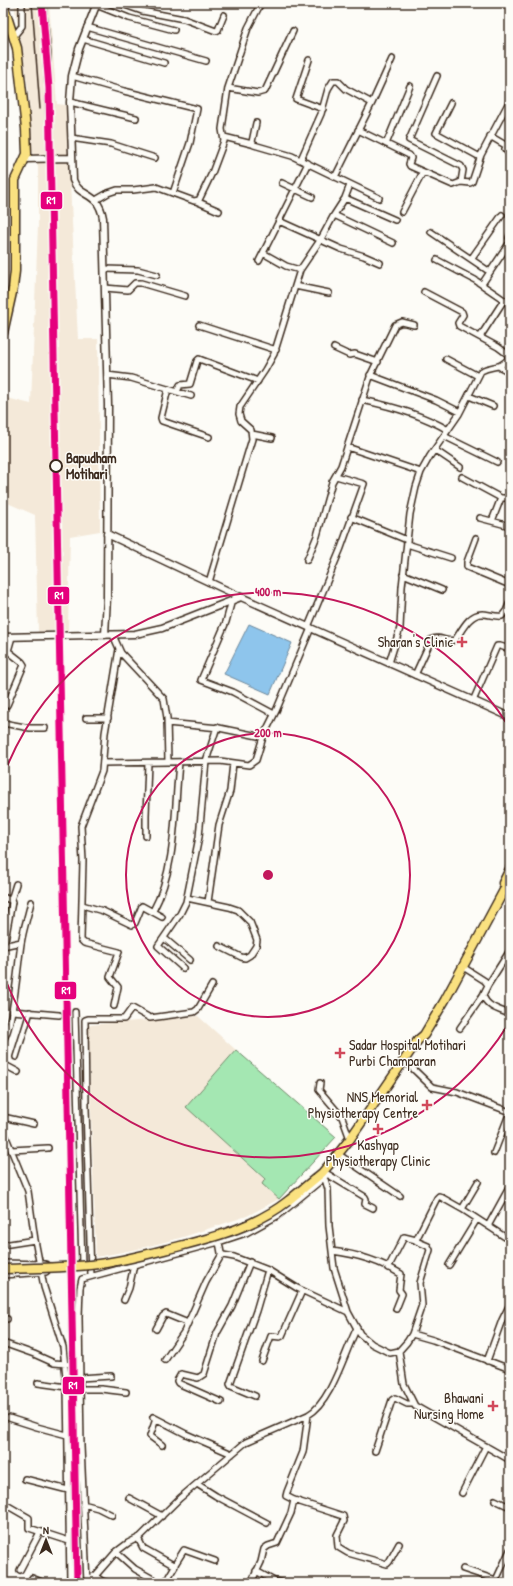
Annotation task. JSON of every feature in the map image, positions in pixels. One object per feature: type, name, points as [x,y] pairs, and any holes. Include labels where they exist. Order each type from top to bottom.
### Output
[{"type":"main road","points":[[3,4],[14,36],[20,64],[27,154],[14,180],[15,271],[3,333]]},
{"type":"main road","points":[[418,1040],[420,1033],[449,986],[510,869]]},
{"type":"main road","points":[[3,1269],[82,1265],[115,1261],[227,1234],[253,1223],[288,1201],[324,1174],[418,1040],[424,1035],[463,968],[510,879]]},
{"type":"street","points":[[14,36],[22,26],[22,3]]},
{"type":"street","points":[[119,3],[142,11],[184,20],[216,31],[218,30],[224,15]]},
{"type":"street","points":[[196,201],[201,197],[224,141],[222,131],[228,88],[248,28],[261,3]]},
{"type":"street","points":[[105,635],[107,597],[107,376],[103,218],[100,206],[96,200],[77,187],[74,183],[72,175],[70,102],[72,76],[82,39],[97,4],[129,18],[174,30]]},
{"type":"street","points":[[88,27],[206,60]]},
{"type":"street","points":[[228,88],[258,93],[265,91],[293,31]]},
{"type":"street","points":[[82,39],[164,63]]},
{"type":"street","points":[[335,177],[392,59]]},
{"type":"street","points":[[309,60],[296,99],[323,109]]},
{"type":"street","points":[[72,76],[124,92],[197,109],[190,142],[173,193]]},
{"type":"street","points":[[437,76],[409,140],[461,166],[463,170],[461,182]]},
{"type":"street","points":[[301,159],[323,109],[328,90],[334,80],[338,81],[346,89],[372,102]]},
{"type":"street","points":[[386,144],[410,86]]},
{"type":"street","points":[[358,130],[409,155],[411,158],[409,166],[453,185],[461,182],[472,183],[480,157],[510,100]]},
{"type":"street","points":[[70,102],[136,118]]},
{"type":"street","points":[[451,102],[436,133],[480,157]]},
{"type":"street","points":[[252,144],[256,123]]},
{"type":"street","points":[[490,136],[508,144],[506,151],[510,155]]},
{"type":"street","points":[[224,137],[285,153],[301,159],[350,185],[379,198]]},
{"type":"street","points":[[71,138],[106,143],[155,158]]},
{"type":"street","points":[[25,159],[71,158]]},
{"type":"street","points":[[259,261],[308,163]]},
{"type":"street","points":[[402,212],[423,172]]},
{"type":"street","points":[[282,183],[312,198]]},
{"type":"street","points":[[209,582],[252,434],[251,430],[241,421],[239,411],[244,401],[266,370],[276,350],[300,270],[321,239],[345,198],[350,185]]},
{"type":"street","points":[[96,200],[113,191],[158,187],[219,211]]},
{"type":"street","points":[[345,198],[395,220]]},
{"type":"street","points":[[334,215],[393,243]]},
{"type":"street","points":[[471,259],[502,215]]},
{"type":"street","points":[[279,221],[341,249],[380,263]]},
{"type":"street","points":[[431,232],[490,272]]},
{"type":"street","points":[[482,284],[510,242],[510,235]]},
{"type":"street","points":[[263,253],[286,266],[300,270]]},
{"type":"street","points":[[437,260],[482,284],[510,304]]},
{"type":"street","points":[[105,269],[138,270],[157,275]]},
{"type":"street","points":[[105,288],[128,290],[135,284],[141,283],[185,296]]},
{"type":"street","points":[[295,286],[330,293]]},
{"type":"street","points":[[424,292],[462,312],[463,315],[459,325],[498,347],[510,357],[500,367]]},
{"type":"street","points":[[480,337],[504,300]]},
{"type":"street","points":[[307,560],[316,536],[332,482],[336,476],[347,447],[370,375],[378,362],[395,325],[402,322],[414,325]]},
{"type":"street","points":[[199,325],[276,350]]},
{"type":"street","points":[[334,348],[349,356],[355,354],[378,362]]},
{"type":"street","points":[[177,392],[180,385],[188,386],[190,384],[197,361],[199,359],[258,381]]},
{"type":"street","points":[[446,359],[478,376]]},
{"type":"street","points":[[388,663],[400,628],[403,574],[410,514],[421,472],[460,412],[481,371],[486,368],[500,367],[510,372]]},
{"type":"street","points":[[370,375],[436,400],[460,412]]},
{"type":"street","points":[[107,376],[132,378],[191,396]]},
{"type":"street","points":[[168,389],[161,418],[162,421],[209,437]]},
{"type":"street","points":[[469,396],[493,406]]},
{"type":"street","points":[[362,400],[398,409],[448,430]]},
{"type":"street","points":[[252,434],[272,438]]},
{"type":"street","points":[[444,436],[497,462]]},
{"type":"street","points":[[347,447],[421,472]]},
{"type":"street","points":[[435,450],[460,467]]},
{"type":"street","points":[[103,763],[206,761],[233,762],[249,765],[254,763],[258,757],[263,737],[274,714],[341,548],[364,484],[336,476]]},
{"type":"street","points":[[462,477],[501,498],[510,498]]},
{"type":"street","points":[[492,522],[501,498]]},
{"type":"street","points":[[351,517],[407,542],[451,558]]},
{"type":"street","points":[[480,518],[510,526]]},
{"type":"street","points":[[107,534],[241,597],[510,717]]},
{"type":"street","points":[[476,538],[466,564],[467,567],[510,585]]},
{"type":"street","points":[[403,574],[442,590]]},
{"type":"street","points":[[3,637],[135,634],[162,628],[241,597]]},
{"type":"street","points":[[232,600],[226,622],[201,680],[228,690],[274,714]]},
{"type":"street","points":[[415,675],[430,640],[436,637],[451,641],[455,640],[462,628],[474,616],[482,614],[502,616],[510,602]]},
{"type":"street","points":[[113,635],[119,649],[164,699],[168,723],[168,762]]},
{"type":"street","points":[[7,705],[24,665],[8,651],[12,637]]},
{"type":"street","points":[[472,701],[497,646],[510,649]]},
{"type":"street","points":[[114,1006],[118,986],[110,977],[119,953],[82,941],[83,862],[81,826],[100,780],[119,649]]},
{"type":"street","points":[[86,718],[108,718]]},
{"type":"street","points":[[3,723],[30,728],[45,728]]},
{"type":"street","points":[[168,723],[217,727],[263,737]]},
{"type":"street","points":[[183,968],[159,948],[158,945],[180,914],[186,898],[199,837],[206,761],[217,727]]},
{"type":"street","points":[[153,912],[164,887],[169,863],[179,762]]},
{"type":"street","points":[[208,902],[219,825],[230,791],[233,762]]},
{"type":"street","points":[[146,836],[148,763]]},
{"type":"street","points":[[16,884],[11,900],[4,946],[21,942]]},
{"type":"street","points":[[3,897],[11,900]]},
{"type":"street","points":[[186,898],[238,910],[250,922],[257,940],[256,946],[250,955],[245,958],[241,957],[219,946]]},
{"type":"street","points":[[3,1040],[12,1011],[21,942],[31,902]]},
{"type":"street","points":[[82,905],[98,909],[132,925],[135,923],[141,906],[162,917]]},
{"type":"street","points":[[164,938],[190,960]]},
{"type":"street","points":[[460,1028],[483,995],[509,952]]},
{"type":"street","points":[[463,968],[485,981],[488,985]]},
{"type":"street","points":[[91,1276],[85,1020],[124,1018],[132,1008],[150,1018],[194,1012],[198,1009],[212,985]]},
{"type":"street","points":[[483,995],[484,1000],[493,1007],[510,1014]]},
{"type":"street","points":[[12,1011],[58,1015]]},
{"type":"street","points":[[16,1057],[30,1012]]},
{"type":"street","points":[[76,1012],[82,1265]]},
{"type":"street","points":[[404,1060],[432,1088],[457,1092],[510,1112],[494,1153]]},
{"type":"street","points":[[3,1064],[18,1072]]},
{"type":"street","points":[[320,1082],[319,1090],[342,1117],[350,1138]]},
{"type":"street","points":[[3,1118],[34,1124]]},
{"type":"street","points":[[3,1130],[28,1191],[34,1240],[44,1287],[63,1347],[66,1364],[70,1583]]},
{"type":"street","points":[[11,1150],[48,1148]]},
{"type":"street","points":[[338,1154],[400,1196]]},
{"type":"street","points":[[324,1174],[365,1197],[366,1204],[373,1208]]},
{"type":"street","points":[[324,1174],[294,1203],[273,1218],[246,1233],[219,1242],[82,1279],[80,1288],[80,1389],[87,1581],[95,1576],[116,1552],[138,1538],[180,1498],[252,1439],[308,1415],[316,1410],[338,1372],[357,1328]]},
{"type":"street","points":[[324,1174],[328,1190],[334,1268],[348,1312],[360,1334],[372,1344],[390,1353],[399,1351],[408,1342],[412,1334],[422,1305],[420,1283],[430,1250],[428,1246],[416,1240],[404,1237],[388,1268]]},
{"type":"street","points":[[462,1209],[478,1182]]},
{"type":"street","points":[[488,1226],[510,1186]]},
{"type":"street","points":[[416,1240],[438,1196],[442,1196],[505,1237]]},
{"type":"street","points":[[449,1265],[477,1219]]},
{"type":"street","points":[[3,1245],[34,1240]]},
{"type":"street","points":[[165,1360],[181,1338],[206,1282],[222,1254],[219,1242]]},
{"type":"street","points":[[332,1251],[353,1255],[388,1268],[401,1275],[399,1290],[402,1294],[396,1309]]},
{"type":"street","points":[[222,1254],[234,1256],[268,1270],[302,1291],[348,1312]]},
{"type":"street","points":[[3,1262],[40,1263],[47,1264],[49,1267],[48,1272],[3,1275]]},
{"type":"street","points":[[221,1402],[177,1382],[181,1374],[198,1378],[204,1374],[217,1333],[232,1306],[250,1262]]},
{"type":"street","points":[[124,1300],[129,1288],[134,1265]]},
{"type":"street","points":[[255,1396],[231,1386],[230,1384],[256,1311],[268,1270]]},
{"type":"street","points":[[262,1361],[271,1336],[280,1338],[282,1336],[302,1291]]},
{"type":"street","points":[[487,1361],[502,1320],[510,1304]]},
{"type":"street","points":[[156,1329],[163,1316],[166,1314],[188,1323]]},
{"type":"street","points":[[412,1334],[510,1369]]},
{"type":"street","points":[[3,1343],[54,1363],[66,1364]]},
{"type":"street","points":[[399,1351],[404,1384],[413,1404],[424,1412],[510,1460]]},
{"type":"street","points":[[80,1378],[111,1376]]},
{"type":"street","points":[[38,1383],[67,1387]]},
{"type":"street","points":[[80,1389],[101,1389],[126,1392]]},
{"type":"street","points":[[374,1451],[392,1400],[395,1398],[407,1404],[413,1404]]},
{"type":"street","points":[[308,1415],[303,1452],[286,1493],[287,1497],[343,1516],[344,1521],[337,1535],[338,1547],[348,1553],[387,1564],[399,1544]]},
{"type":"street","points":[[9,1418],[67,1435]]},
{"type":"street","points":[[162,1445],[150,1435],[155,1418],[186,1434],[232,1454]]},
{"type":"street","points":[[462,1493],[486,1446]]},
{"type":"street","points":[[25,1479],[68,1490]]},
{"type":"street","points":[[197,1484],[266,1523]]},
{"type":"street","points":[[129,1498],[162,1516]]},
{"type":"street","points":[[251,1583],[261,1562],[264,1549],[268,1546],[276,1545],[278,1542],[291,1512],[294,1500]]},
{"type":"street","points":[[495,1500],[510,1507]]},
{"type":"street","points":[[3,1502],[28,1517],[29,1528],[69,1541]]},
{"type":"street","points":[[83,1504],[98,1508],[112,1515]]},
{"type":"street","points":[[20,1570],[40,1532]]},
{"type":"street","points":[[138,1538],[143,1548],[174,1566]]},
{"type":"street","points":[[165,1583],[184,1550],[215,1561]]},
{"type":"street","points":[[463,1569],[496,1580],[510,1550]]},
{"type":"street","points":[[116,1552],[135,1569],[160,1583]]},
{"type":"street","points":[[256,1571],[283,1583]]},
{"type":"street","points":[[95,1576],[108,1583]]},
{"type":"street","points":[[32,1578],[44,1583]]},
{"type":"shaded area","points":[[14,3],[49,3],[57,104],[66,105],[78,339],[98,339],[100,531],[70,536],[68,630],[38,632],[35,515],[3,501],[3,397],[31,404],[38,225],[38,167],[32,150],[28,87]]},
{"type":"shaded area","points":[[3,188],[9,276],[3,305]]},
{"type":"shaded area","points":[[198,1016],[236,1050],[187,1107],[265,1180],[263,1184],[279,1199],[247,1216],[180,1238],[138,1249],[96,1257],[88,1025]]},
{"type":"green space","points":[[236,1050],[336,1137],[279,1199],[262,1184],[265,1179],[186,1107]]},
{"type":"water","points":[[249,624],[292,643],[270,694],[224,674]]},
{"type":"railway","points":[[32,3],[40,109]]},
{"type":"railway","points":[[39,3],[45,89],[55,539],[73,1583]]},
{"type":"railway","points":[[46,3],[51,53],[59,453]]},
{"type":"transit line","name":"R1","points":[[42,3],[49,88],[77,1583]]},
{"type":"place","name":"Bapudham Motihari","points":[[56,466]]},
{"type":"place","name":"Sharan's Clinic","points":[[462,642]]},
{"type":"place","name":"Sadar Hospital Motihari Purbi Champaran","points":[[340,1053]]},
{"type":"place","name":"NNS Memorial Physiotherapy Centre","points":[[427,1105]]},
{"type":"place","name":"Kashyap Physiotherapy Clinic","points":[[378,1129]]},
{"type":"place","name":"Bhawani Nursing Home","points":[[493,1406]]}]
